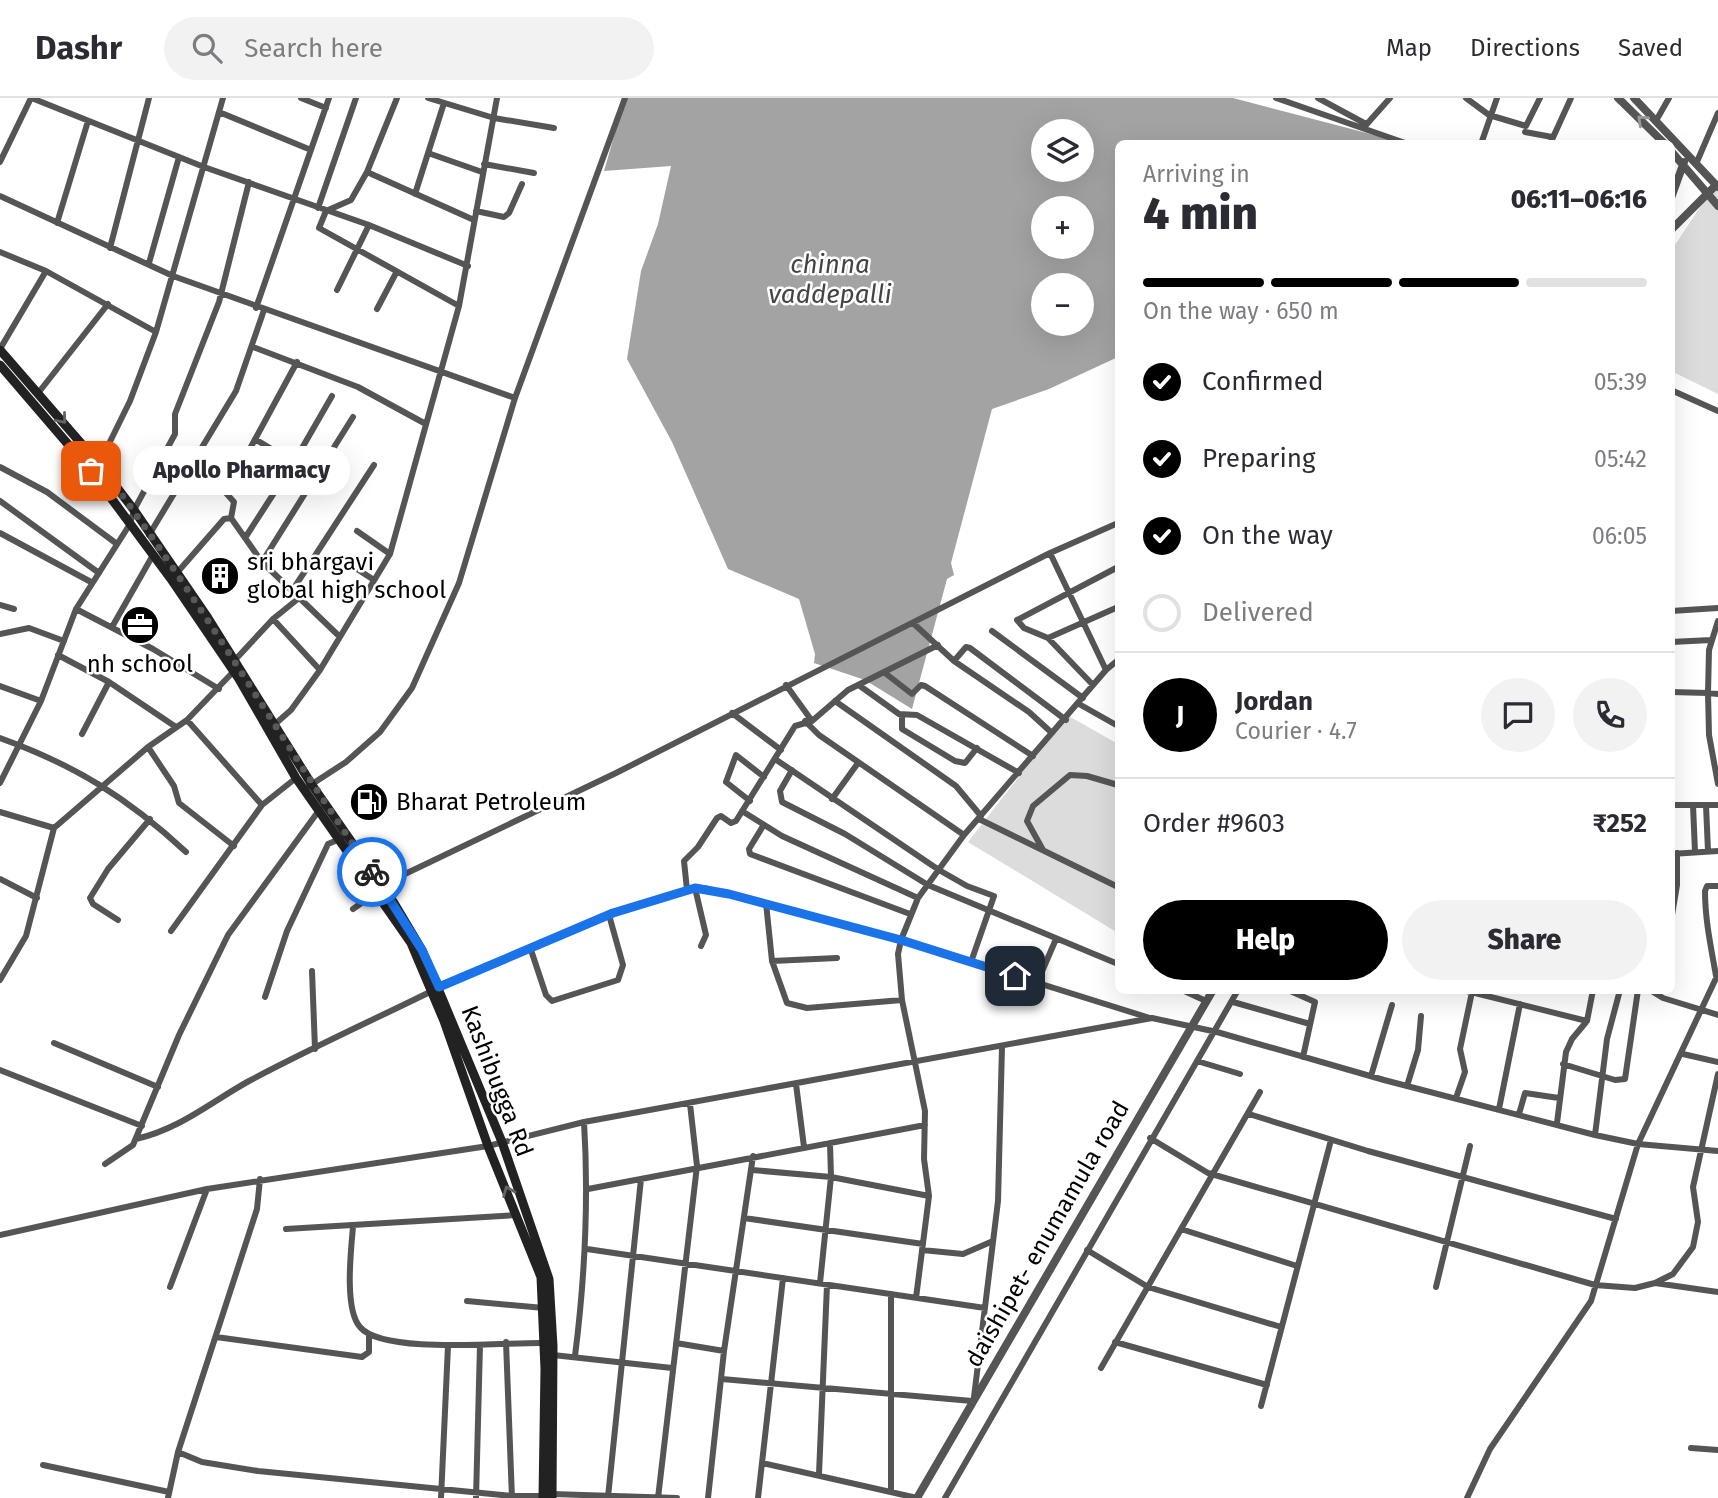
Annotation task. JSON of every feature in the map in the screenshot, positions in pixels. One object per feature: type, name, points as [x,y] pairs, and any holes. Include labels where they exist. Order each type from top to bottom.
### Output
[{"type":"main road","name":"Kashibugga Rd","points":[[0,349],[99,464],[134,510],[174,576],[235,666],[308,787],[422,950],[488,1146],[522,1215],[552,1291],[548,1496]]},
{"type":"main road","name":"Kashibugga Rd","points":[[0,365],[91,471],[143,543],[174,576]]},
{"type":"main road","name":"Kashibugga Rd","points":[[272,727],[296,778],[308,787]]},
{"type":"main road","name":"Kashibugga Rd","points":[[435,989],[502,1142],[541,1277],[548,1496]]},
{"type":"street","points":[[0,162],[32,98],[204,167],[369,225],[468,266]]},
{"type":"street","points":[[110,248],[149,98]]},
{"type":"street","points":[[91,471],[99,464],[130,401],[156,332],[223,98]]},
{"type":"street","points":[[301,98],[326,108]]},
{"type":"street","points":[[256,308],[329,98]]},
{"type":"street","points":[[318,208],[356,98]]},
{"type":"street","points":[[428,98],[494,118],[554,128]]},
{"type":"street","points":[[458,107],[460,98]]},
{"type":"street","points":[[272,727],[291,710],[320,670],[390,554],[459,306],[497,98]]},
{"type":"street","points":[[308,787],[346,762],[380,732],[412,688],[459,583],[514,398],[625,98]]},
{"type":"street","points":[[1276,98],[1398,140]]},
{"type":"street","points":[[1318,98],[1365,127]]},
{"type":"street","points":[[1365,127],[1390,98]]},
{"type":"street","points":[[1466,98],[1491,116],[1526,127],[1540,98]]},
{"type":"street","points":[[1482,140],[1497,98]]},
{"type":"street","points":[[1525,132],[1551,140],[1571,98]]},
{"type":"street","points":[[1618,98],[1661,140]]},
{"type":"street","points":[[1634,98],[1675,140]]},
{"type":"street","points":[[1657,120],[1669,98]]},
{"type":"street","points":[[395,99],[367,172],[351,200],[326,211],[318,224],[321,231],[459,306]]},
{"type":"street","points":[[415,194],[444,103]]},
{"type":"street","points":[[219,112],[311,150]]},
{"type":"street","points":[[1696,164],[1718,113]]},
{"type":"street","points":[[57,223],[88,121]]},
{"type":"street","points":[[1675,140],[1717,186],[1675,226]]},
{"type":"street","points":[[428,153],[483,168],[534,173]]},
{"type":"street","points":[[1675,156],[1718,206]]},
{"type":"street","points":[[1675,186],[1682,164],[1689,156]]},
{"type":"street","points":[[149,264],[179,157]]},
{"type":"street","points":[[367,172],[474,220]]},
{"type":"street","points":[[0,783],[17,744],[41,701],[76,609],[130,524],[134,510],[175,433],[175,414],[205,343],[221,293],[249,182]]},
{"type":"street","points":[[476,211],[504,217],[509,213],[522,184]]},
{"type":"street","points":[[0,196],[173,276],[440,374],[514,398]]},
{"type":"street","points":[[337,290],[369,225]]},
{"type":"street","points":[[0,252],[46,271],[156,332]]},
{"type":"street","points":[[0,349],[46,271]]},
{"type":"street","points":[[377,309],[396,273]]},
{"type":"street","points":[[39,393],[108,304]]},
{"type":"street","points":[[143,543],[236,391],[264,310]]},
{"type":"street","points":[[253,347],[358,387],[425,424]]},
{"type":"street","points":[[227,491],[297,362]]},
{"type":"street","points":[[1675,392],[1718,411]]},
{"type":"street","points":[[245,538],[332,396]]},
{"type":"street","points":[[262,562],[353,417]]},
{"type":"street","points":[[255,439],[316,476]]},
{"type":"street","points":[[194,457],[227,491],[235,505],[231,518]]},
{"type":"street","points":[[292,591],[374,465]]},
{"type":"street","points":[[0,467],[47,492],[117,544]]},
{"type":"street","points":[[0,501],[99,573]]},
{"type":"street","points":[[231,518],[262,562],[339,636]]},
{"type":"street","points":[[174,576],[224,519],[231,518]]},
{"type":"street","points":[[353,909],[379,889],[616,773],[1051,553],[1115,524]]},
{"type":"street","points":[[357,531],[390,554]]},
{"type":"street","points":[[0,533],[91,582]]},
{"type":"street","points":[[1051,553],[1106,670]]},
{"type":"street","points":[[112,627],[153,555]]},
{"type":"street","points":[[340,558],[374,580]]},
{"type":"street","points":[[1093,685],[1048,638],[1024,628],[1017,620],[1115,568]]},
{"type":"street","points":[[0,980],[20,949],[37,898],[54,828],[148,747],[187,720],[219,689],[273,620],[299,598]]},
{"type":"street","points":[[0,605],[14,608]]},
{"type":"street","points":[[1048,638],[1115,608]]},
{"type":"street","points":[[1675,611],[1718,608]]},
{"type":"street","points":[[76,609],[219,689]]},
{"type":"street","points":[[273,620],[320,670]]},
{"type":"street","points":[[1718,621],[1709,650],[1708,693],[1710,735],[1718,785]]},
{"type":"street","points":[[914,623],[954,661],[1029,712],[1052,733]]},
{"type":"street","points":[[0,634],[29,628],[64,641]]},
{"type":"street","points":[[992,631],[1081,701],[1115,724]]},
{"type":"street","points":[[1675,642],[1711,640]]},
{"type":"street","points":[[687,890],[684,861],[698,847],[717,818],[721,816],[734,822],[750,801],[795,726],[808,721],[860,686],[938,645]]},
{"type":"street","points":[[954,661],[968,647],[1066,720]]},
{"type":"street","points":[[1709,650],[1718,650]]},
{"type":"street","points":[[58,656],[109,682],[176,727]]},
{"type":"street","points":[[916,1298],[929,1196],[924,1159],[925,1125],[922,1099],[902,1000],[898,954],[901,940],[918,898],[964,835],[1115,662]]},
{"type":"street","points":[[885,673],[910,693],[925,686],[1033,756]]},
{"type":"street","points":[[82,734],[109,682]]},
{"type":"street","points":[[786,685],[808,721],[858,763],[964,835]]},
{"type":"street","points":[[0,686],[41,701]]},
{"type":"street","points":[[860,686],[902,715],[917,715],[1019,773]]},
{"type":"street","points":[[1675,692],[1718,694]]},
{"type":"street","points":[[835,701],[874,732],[956,786],[980,818],[1115,886]]},
{"type":"street","points":[[732,713],[781,750]]},
{"type":"street","points":[[902,715],[901,729],[955,761],[965,763],[976,748]]},
{"type":"street","points":[[1708,716],[1718,717]]},
{"type":"street","points":[[187,720],[262,805]]},
{"type":"street","points":[[1710,735],[1718,736]]},
{"type":"street","points":[[0,738],[104,785],[150,819],[186,852]]},
{"type":"street","points":[[148,747],[174,786],[179,803],[234,846]]},
{"type":"street","points":[[750,801],[726,782],[734,758],[740,756],[764,777]]},
{"type":"street","points":[[775,759],[939,870],[967,886],[992,894],[994,898],[990,911],[971,962]]},
{"type":"street","points":[[832,799],[858,763]]},
{"type":"street","points":[[792,770],[780,791],[782,802],[845,834],[928,885],[1115,963]]},
{"type":"street","points":[[1043,850],[1027,821],[1033,806],[1070,775],[1087,776],[1115,784]]},
{"type":"street","points":[[170,930],[262,805],[296,778]]},
{"type":"street","points":[[1675,805],[1718,805]]},
{"type":"street","points":[[1693,805],[1695,852]]},
{"type":"street","points":[[1706,805],[1708,851]]},
{"type":"street","points":[[105,1164],[133,1145],[179,1035],[228,935],[323,806]]},
{"type":"street","points":[[742,811],[763,826],[918,898]]},
{"type":"street","points":[[0,812],[54,828]]},
{"type":"street","points":[[118,920],[93,904],[90,898],[108,869],[150,819]]},
{"type":"street","points":[[763,826],[749,849],[750,854],[910,914]]},
{"type":"street","points":[[265,997],[287,931],[328,844],[342,837]]},
{"type":"street","points":[[1675,854],[1718,850]]},
{"type":"street","points":[[1675,864],[1675,897]]},
{"type":"street","points":[[0,879],[37,898]]},
{"type":"street","points":[[1467,1498],[1490,1449],[1582,1317],[1595,1285],[1638,1144],[1658,1098],[1683,1054],[1717,975],[1711,937],[1705,922],[1705,891],[1707,886],[1718,886]]},
{"type":"street","points":[[695,888],[706,934],[701,946]]},
{"type":"street","points":[[136,1139],[177,1127],[207,1105],[435,989],[609,915],[695,888],[766,903],[901,940],[1152,1018],[1217,1032],[1407,1086],[1595,1135],[1638,1144],[1718,1152]]},
{"type":"street","points":[[766,903],[772,961],[783,997],[792,1006],[807,1008],[902,1000]]},
{"type":"street","points":[[530,947],[546,995],[552,1001],[618,980],[623,965],[609,915]]},
{"type":"street","points":[[1037,983],[1056,939]]},
{"type":"street","points":[[772,961],[837,958]]},
{"type":"street","points":[[312,971],[315,1049]]},
{"type":"street","points":[[1191,994],[1206,1001]]},
{"type":"street","name":"daishipet- enumamula road","points":[[917,1498],[1189,1025],[1210,994]]},
{"type":"street","points":[[945,1498],[1150,1138],[1217,1032],[1236,994]]},
{"type":"street","points":[[1297,994],[1315,1002],[1303,1057]]},
{"type":"street","points":[[1456,1098],[1465,1072],[1461,1049],[1472,994]]},
{"type":"street","points":[[1480,994],[1587,1021]]},
{"type":"street","points":[[1557,1123],[1563,1064],[1569,1044],[1587,1021],[1592,994]]},
{"type":"street","points":[[1595,1135],[1606,1039],[1619,994]]},
{"type":"street","points":[[1563,1064],[1619,1081],[1626,1076],[1637,994]]},
{"type":"street","points":[[1664,994],[1718,1015]]},
{"type":"street","points":[[1233,1002],[1310,1024]]},
{"type":"street","points":[[1499,1109],[1520,1004]]},
{"type":"street","points":[[1371,1076],[1392,1005]]},
{"type":"street","points":[[1407,1086],[1418,1050],[1421,1016]]},
{"type":"street","points":[[0,1235],[207,1189],[488,1146],[584,1122],[1152,1018]]},
{"type":"street","points":[[54,1042],[158,1087]]},
{"type":"street","points":[[722,1379],[973,1400],[993,1241],[1002,1127],[1002,1047]]},
{"type":"street","points":[[1683,1054],[1718,1062]]},
{"type":"street","points":[[1197,1061],[1240,1074]]},
{"type":"street","points":[[0,1070],[142,1126]]},
{"type":"street","points":[[1150,1138],[1213,1175],[1595,1285],[1636,1288],[1673,1274],[1697,1238],[1698,1213],[1693,1187],[1699,1150],[1718,1074]]},
{"type":"street","points":[[796,1084],[804,1147]]},
{"type":"street","points":[[1101,1368],[1260,1092]]},
{"type":"street","points":[[1519,1114],[1525,1093],[1559,1098]]},
{"type":"street","points":[[658,1497],[697,1166],[690,1104]]},
{"type":"street","points":[[1249,1114],[1331,1140],[1616,1219]]},
{"type":"street","points":[[575,1356],[587,1250],[588,1189],[584,1122]]},
{"type":"street","points":[[588,1189],[697,1166],[925,1125]]},
{"type":"street","points":[[1261,1406],[1331,1140]]},
{"type":"street","points":[[819,1474],[824,1388],[825,1231],[831,1177],[830,1143]]},
{"type":"street","points":[[1436,1287],[1471,1146]]},
{"type":"street","points":[[708,1498],[724,1351],[753,1156]]},
{"type":"street","points":[[752,1170],[831,1177],[929,1196]]},
{"type":"street","points":[[607,1497],[635,1257],[641,1178]]},
{"type":"street","points":[[43,1465],[169,1495],[178,1452],[257,1209],[260,1180]]},
{"type":"street","points":[[170,1287],[207,1189]]},
{"type":"street","points":[[286,1229],[522,1215]]},
{"type":"street","points":[[744,1218],[963,1254],[993,1241]]},
{"type":"street","points":[[353,1227],[350,1269],[353,1303],[358,1324],[369,1334],[402,1342],[448,1346],[506,1342],[544,1343]]},
{"type":"street","points":[[1181,1229],[1297,1266]]},
{"type":"street","points":[[587,1250],[985,1308]]},
{"type":"street","points":[[1087,1250],[1148,1287],[1282,1327]]},
{"type":"street","points":[[758,1498],[783,1278]]},
{"type":"street","points":[[1655,1283],[1718,1292]]},
{"type":"street","points":[[891,1294],[894,1394],[891,1491]]},
{"type":"street","points":[[467,1301],[544,1308]]},
{"type":"street","points":[[216,1337],[362,1357],[369,1352],[369,1334]]},
{"type":"street","points":[[506,1342],[512,1497]]},
{"type":"street","points":[[1115,1342],[1267,1385]]},
{"type":"street","points":[[676,1343],[724,1351]]},
{"type":"street","points":[[476,1495],[480,1345]]},
{"type":"street","points":[[441,1498],[448,1346]]},
{"type":"street","points":[[552,1355],[672,1368]]},
{"type":"street","points":[[1691,1448],[1718,1450]]},
{"type":"street","points":[[178,1452],[202,1462],[258,1471],[442,1489],[476,1495],[677,1498]]},
{"type":"street","points":[[762,1463],[917,1498]]},
{"type":"shaded area","points":[[1714,186],[1718,191],[1718,394],[1675,373],[1675,245]]},
{"type":"shaded area","points":[[1067,715],[1115,742],[1115,931],[968,842]]},
{"type":"water","name":"chinna vaddepalli","points":[[625,98],[1233,98],[1394,140],[1115,140],[1115,358],[1049,389],[992,409],[951,563],[954,575],[947,579],[912,709],[865,680],[814,663],[815,654],[799,599],[728,569],[672,442],[627,359],[641,271],[658,224],[671,166],[604,171]]},
{"type":"way so far","points":[[91,471],[99,464],[134,510],[206,615],[312,785],[372,872]]},
{"type":"place","name":"Apollo Pharmacy","points":[[91,471]]},
{"type":"place","name":"sri bhargavi global high school","points":[[220,576]]},
{"type":"place","name":"nh school","points":[[140,625]]},
{"type":"place","name":"Bharat Petroleum","points":[[369,802]]},
{"type":"route","points":[[372,872],[422,950],[439,987],[613,913],[695,888],[711,889],[901,940],[1015,976]]}]
